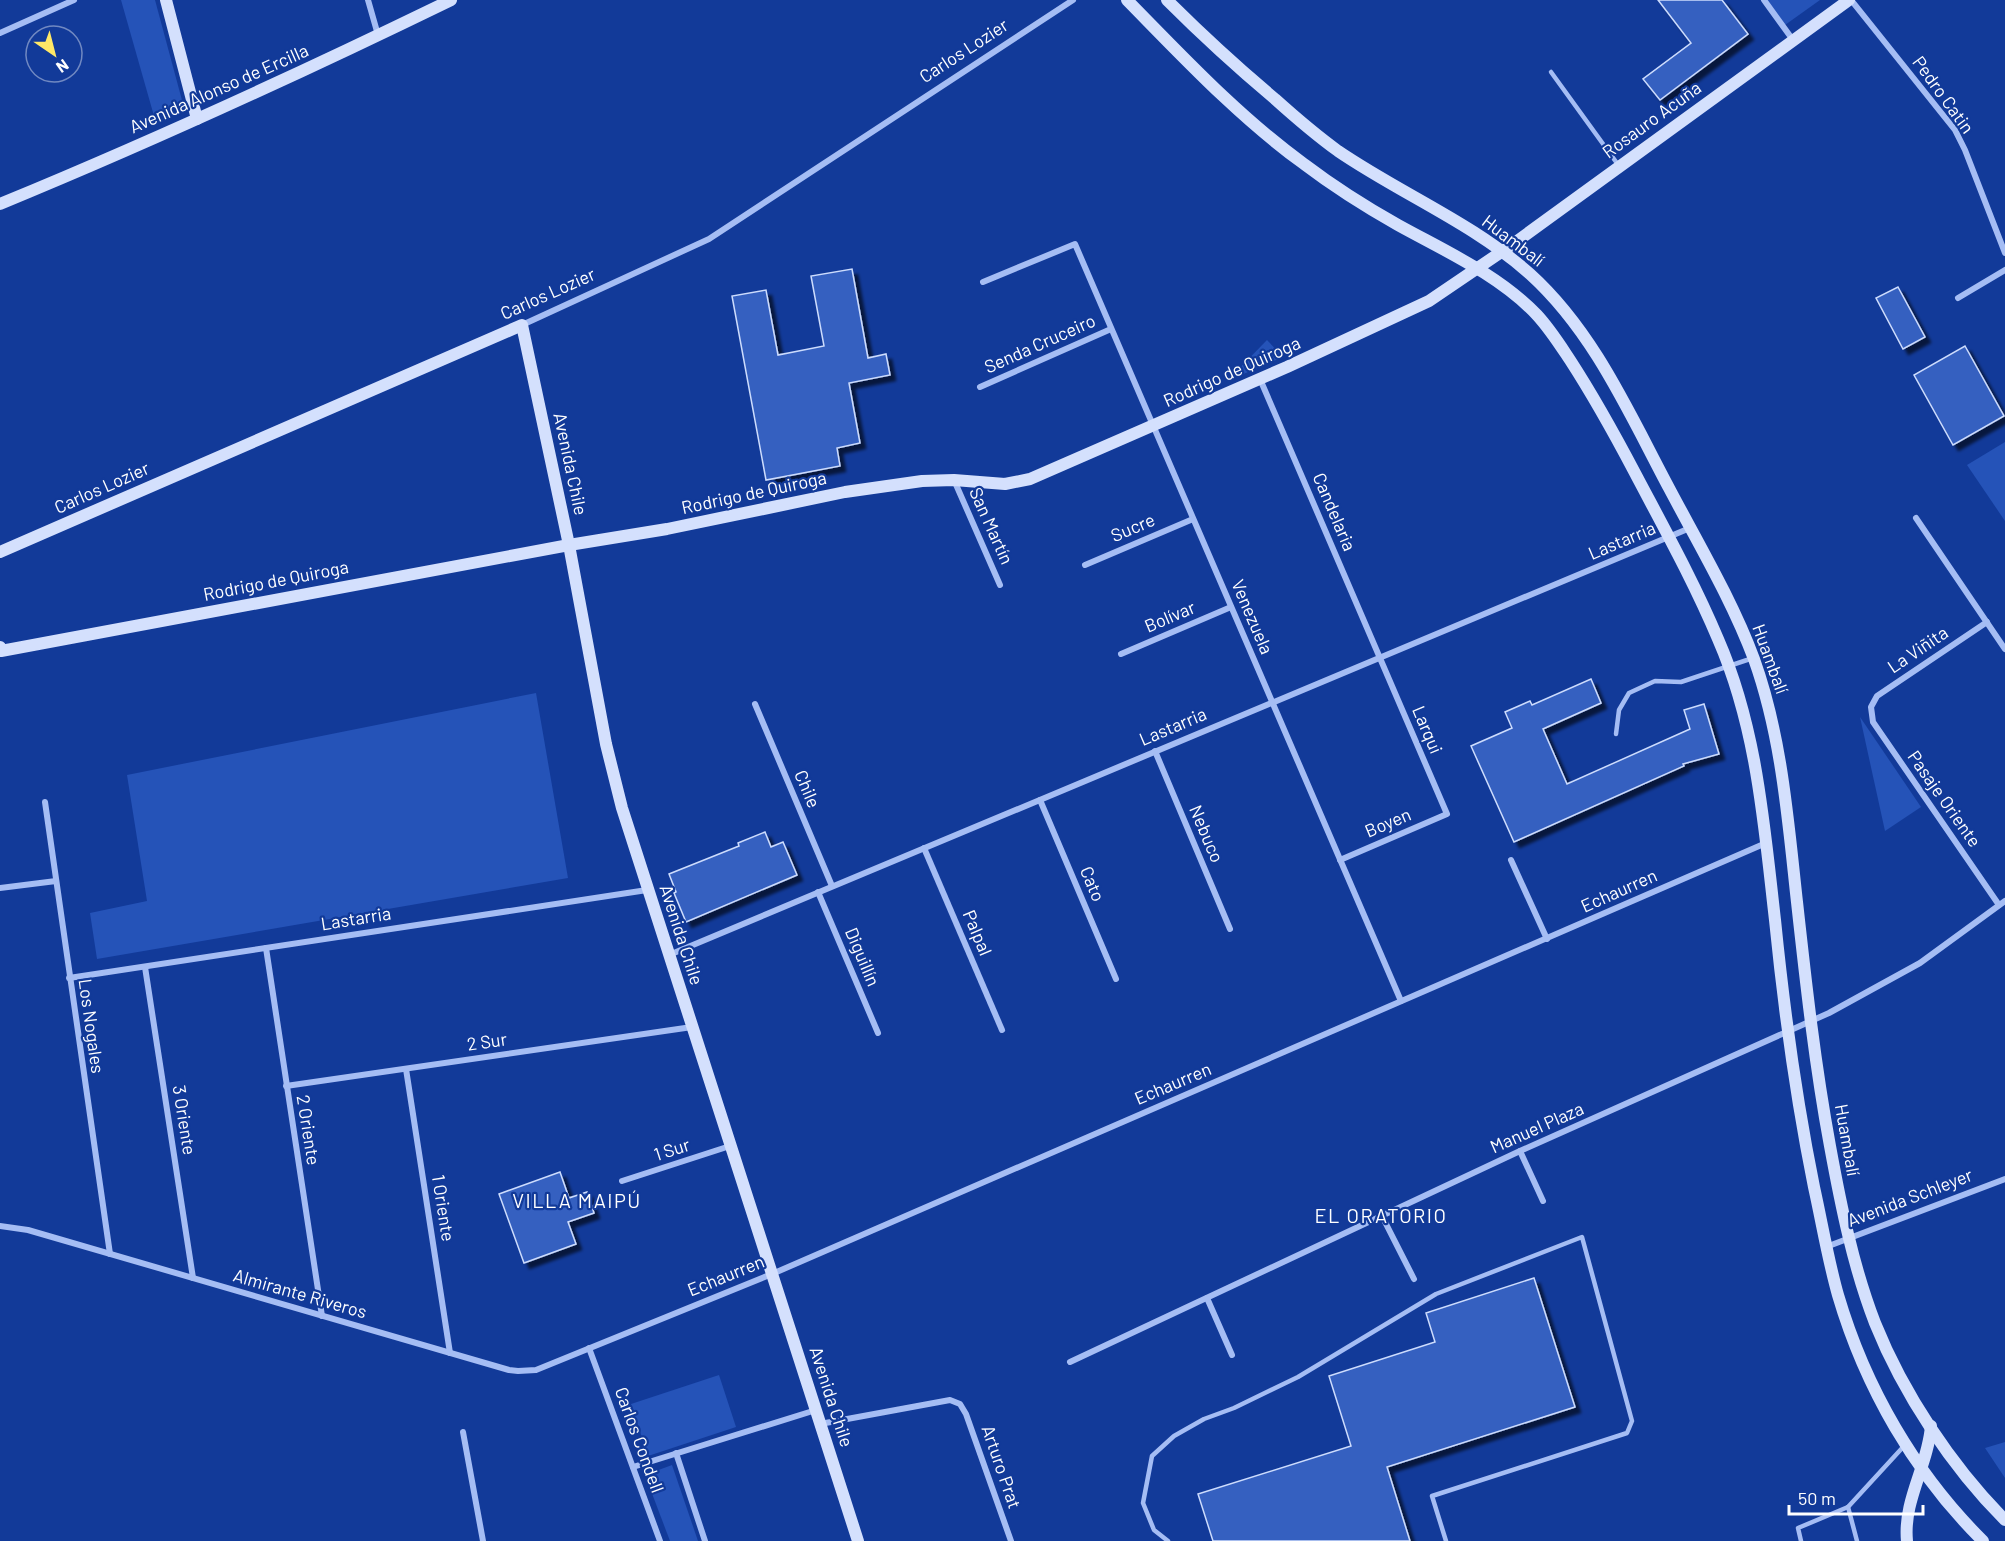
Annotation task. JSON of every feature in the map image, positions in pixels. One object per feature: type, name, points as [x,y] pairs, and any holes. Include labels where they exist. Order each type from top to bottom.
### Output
[{"type":"main road","points":[[166,0],[197,119]]},
{"type":"main road","name":"Avenida Alonso de Ercilla","points":[[0,204],[197,119],[451,0]]},
{"type":"main road","points":[[1127,0],[1232,105],[1302,163],[1395,223],[1451,253],[1523,302],[1554,336],[1588,388],[1669,538],[1729,665],[1753,754],[1766,843],[1787,1032],[1826,1247],[1839,1299],[1857,1349],[1881,1401],[1922,1469],[1983,1541]]},
{"type":"main road","name":"Huambalí","points":[[1167,0],[1226,57],[1338,151],[1460,223],[1502,251],[1555,298],[1583,334],[1610,377],[1690,528],[1753,658],[1770,713],[1788,818],[1810,1021],[1822,1100],[1848,1238],[1867,1299],[1886,1348],[1931,1426],[1970,1481],[2005,1520]]},
{"type":"main road","name":"Rosauro Acuña","points":[[1477,270],[1850,0]]},
{"type":"main road","name":"Rodrigo de Quiroga","points":[[0,650],[745,514],[845,492],[922,481],[954,480],[1005,484],[1022,481],[1260,379],[1429,301],[1477,270]]},
{"type":"main road","name":"Avenida Chile","points":[[522,325],[569,545],[606,744],[622,808],[858,1541]]},
{"type":"main road","name":"Carlos Lozier","points":[[0,552],[522,325]]},
{"type":"main road","points":[[1907,1541],[1909,1502],[1929,1446],[1931,1426]]},
{"type":"street","points":[[0,33],[74,0]]},
{"type":"street","points":[[368,0],[378,36]]},
{"type":"street","name":"Carlos Lozier","points":[[522,325],[709,239],[1073,0]]},
{"type":"street","points":[[1764,0],[1793,40]]},
{"type":"street","name":"Pedro Catin","points":[[1850,0],[1955,130],[2005,253]]},
{"type":"street","name":"Venezuela","points":[[983,282],[1075,244],[1401,1001]]},
{"type":"street","points":[[1958,298],[2005,270]]},
{"type":"street","name":"Senda Cruceiro","points":[[980,387],[1111,329]]},
{"type":"street","name":"Candelaria","points":[[1260,379],[1380,657]]},
{"type":"street","name":"San Martín","points":[[954,480],[1000,585]]},
{"type":"street","points":[[1916,518],[2005,649]]},
{"type":"street","name":"Sucre","points":[[1085,565],[1193,519]]},
{"type":"street","name":"Lastarria","points":[[668,955],[1690,528]]},
{"type":"street","name":"Bolívar","points":[[1121,654],[1231,606]]},
{"type":"street","name":"La Viñita","points":[[1871,707],[1877,696],[1987,622]]},
{"type":"street","name":"Larqui","points":[[1380,657],[1447,814]]},
{"type":"street","name":"Chile","points":[[755,704],[832,886]]},
{"type":"street","name":"Pasaje Oriente","points":[[1871,707],[1873,722],[2002,903]]},
{"type":"street","name":"Nebuco","points":[[1155,752],[1230,929]]},
{"type":"street","name":"Cato","points":[[1040,800],[1116,979]]},
{"type":"street","name":"Los Nogales","points":[[45,802],[110,1254]]},
{"type":"street","name":"Boyen","points":[[1340,860],[1447,814]]},
{"type":"street","name":"Echaurren","points":[[589,1348],[772,1274],[1766,843]]},
{"type":"street","name":"Palpal","points":[[924,848],[1002,1030]]},
{"type":"street","points":[[1511,860],[1547,939]]},
{"type":"street","points":[[0,888],[56,881]]},
{"type":"street","name":"Lastarria","points":[[69,978],[647,890]]},
{"type":"street","name":"Diguillín","points":[[818,892],[878,1033]]},
{"type":"street","name":"Manuel Plaza","points":[[1070,1362],[1520,1152],[1810,1021],[1885,984],[1920,963],[2002,903]]},
{"type":"street","name":"2 Oriente","points":[[266,948],[322,1316]]},
{"type":"street","name":"3 Oriente","points":[[145,967],[193,1278]]},
{"type":"street","name":"2 Sur","points":[[286,1086],[692,1027]]},
{"type":"street","name":"1 Oriente","points":[[406,1069],[450,1353]]},
{"type":"street","name":"1 Sur","points":[[622,1181],[730,1146]]},
{"type":"street","points":[[1520,1152],[1543,1201]]},
{"type":"street","name":"Avenida Schleyer","points":[[1826,1247],[2005,1179]]},
{"type":"street","points":[[1382,1216],[1414,1279]]},
{"type":"street","name":"Almirante Riveros","points":[[0,1226],[28,1230],[509,1370],[528,1371],[545,1367],[589,1348]]},
{"type":"street","points":[[1207,1298],[1232,1355]]},
{"type":"street","name":"Carlos Condell","points":[[589,1348],[660,1541]]},
{"type":"street","name":"Arturo Prat","points":[[820,1424],[950,1400],[960,1404],[966,1414],[1011,1541]]},
{"type":"street","points":[[633,1467],[816,1410]]},
{"type":"street","points":[[463,1432],[483,1541]]},
{"type":"street","name":"Carlos Condell","points":[[676,1453],[705,1541]]},
{"type":"lane","points":[[1551,72],[1619,166]]},
{"type":"lane","points":[[1616,734],[1619,710],[1629,693],[1655,681],[1681,682],[1753,658]]},
{"type":"lane","points":[[1168,1541],[1154,1530],[1143,1503],[1152,1456],[1173,1436],[1204,1419],[1244,1404],[1298,1377],[1436,1294],[1582,1238],[1632,1421],[1627,1433],[1432,1497],[1446,1541]]},
{"type":"lane","points":[[1801,1541],[1798,1528],[1848,1507],[1906,1443]]},
{"type":"lane","points":[[1848,1507],[1857,1541]]},
{"type":"shaded area","points":[[121,0],[155,0],[183,104],[154,116]]},
{"type":"shaded area","points":[[1765,0],[1820,0],[1785,25]]},
{"type":"shaded area","points":[[1267,340],[1283,357],[1227,381]]},
{"type":"shaded area","points":[[2005,442],[2005,521],[1967,465]]},
{"type":"shaded area","points":[[536,693],[568,878],[97,959],[90,913],[147,901],[127,775]]},
{"type":"shaded area","points":[[1860,717],[1921,807],[1885,831]]},
{"type":"shaded area","points":[[719,1375],[736,1427],[648,1456],[631,1404]]},
{"type":"shaded area","points":[[2005,1442],[2005,1478],[1985,1448]]},
{"type":"shaded area","points":[[672,1465],[698,1541],[670,1541],[645,1475]]},
{"type":"building","points":[[1658,0],[1722,0],[1748,34],[1660,100],[1643,79],[1691,43]]},
{"type":"building","points":[[852,269],[868,358],[886,354],[890,375],[849,383],[860,443],[837,448],[840,466],[766,480],[732,296],[766,290],[778,355],[824,346],[811,276]]},
{"type":"building","points":[[1898,287],[1925,337],[1903,349],[1876,298]]},
{"type":"building","points":[[1965,346],[2004,416],[1953,445],[1914,375]]},
{"type":"building","points":[[1591,679],[1601,703],[1543,729],[1567,784],[1690,729],[1684,710],[1704,704],[1719,754],[1683,764],[1684,766],[1514,842],[1471,746],[1512,728],[1505,712],[1530,701],[1532,705]]},
{"type":"building","points":[[765,832],[771,847],[783,842],[797,875],[686,922],[669,874],[739,846],[738,843]]},
{"type":"building","points":[[560,1172],[569,1198],[587,1192],[594,1213],[568,1222],[576,1244],[524,1263],[499,1194]]},
{"type":"building","points":[[1534,1278],[1575,1407],[1387,1467],[1410,1541],[1213,1541],[1198,1494],[1351,1446],[1329,1376],[1435,1342],[1426,1313]]},
{"type":"district","name":"VILLA MAIPÚ","points":[[577,1201]]},
{"type":"district","name":"EL ORATORIO","points":[[1381,1216]]}]
